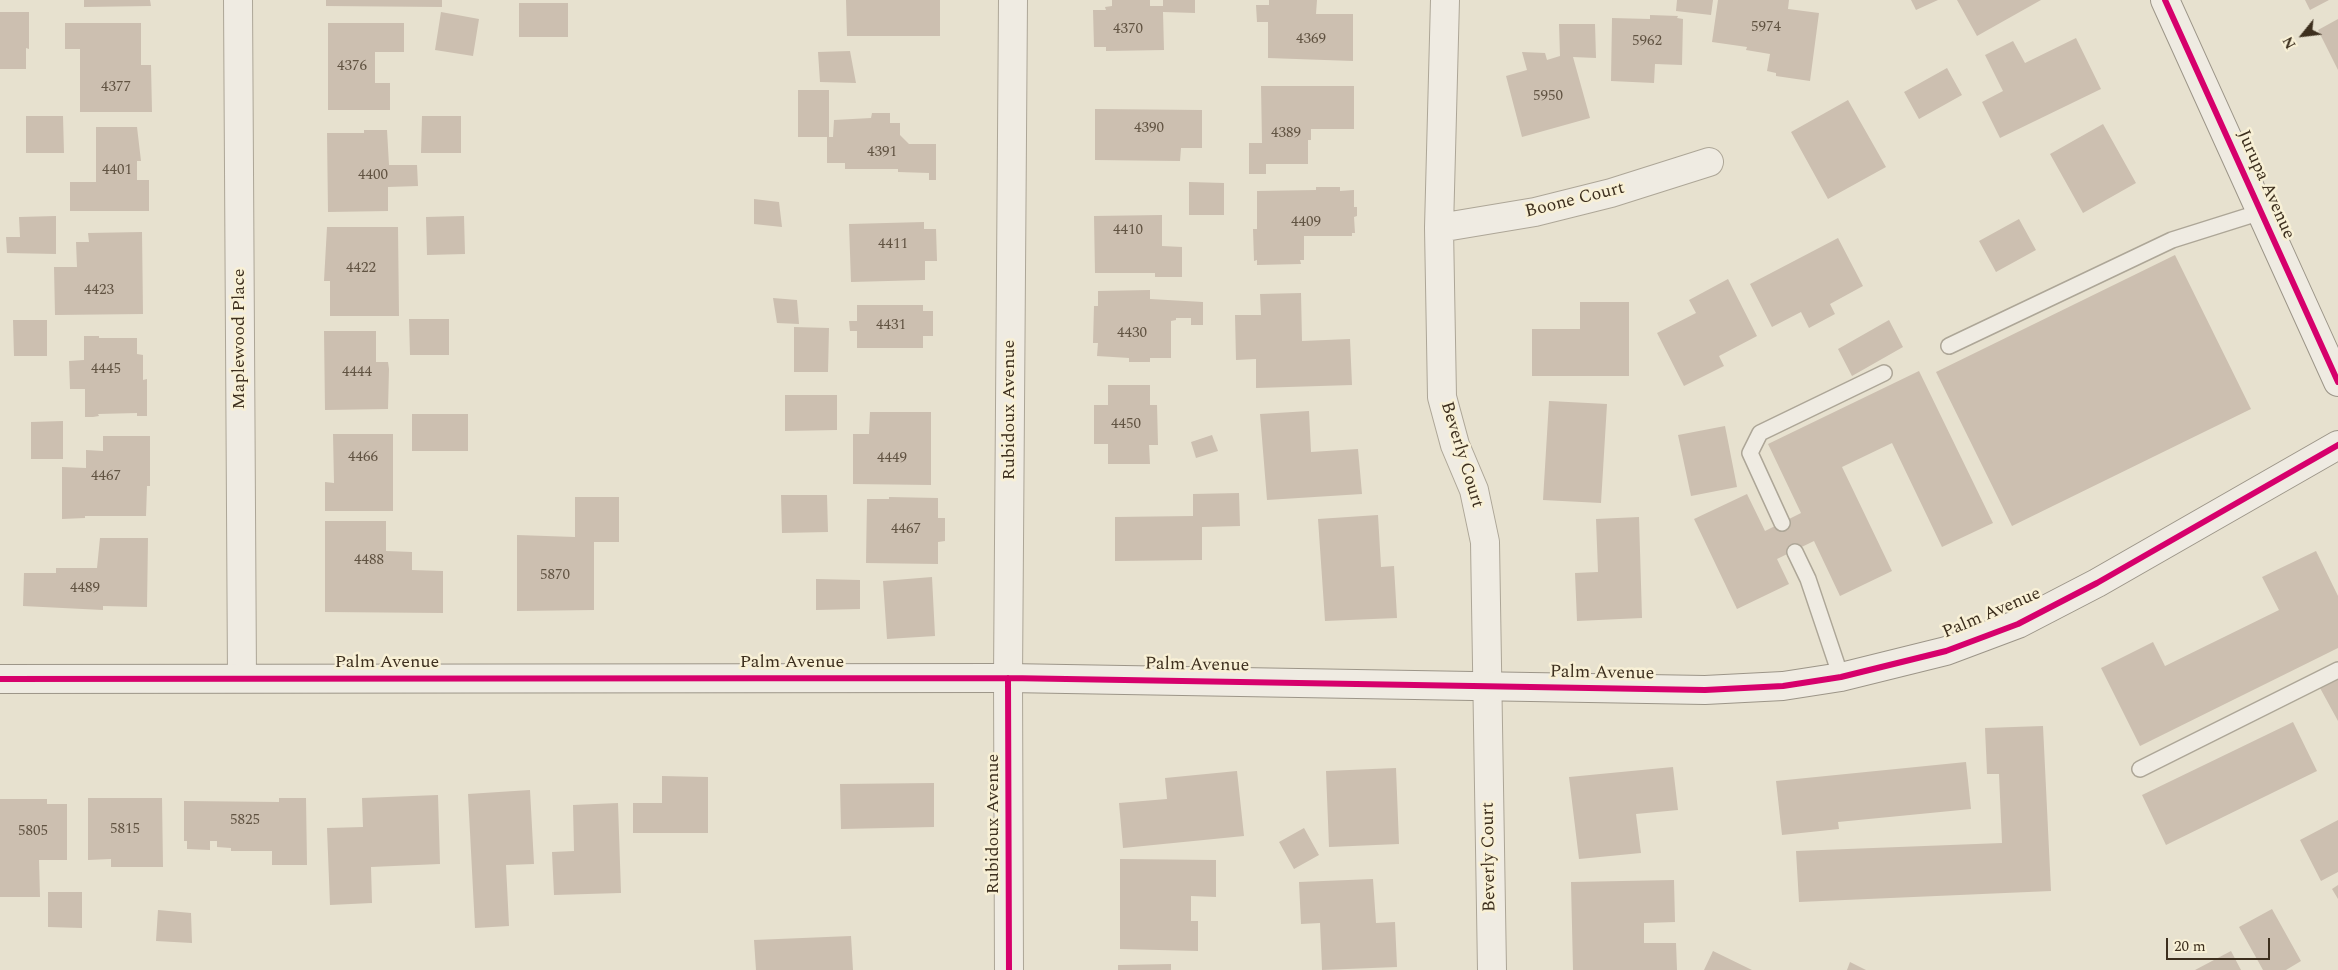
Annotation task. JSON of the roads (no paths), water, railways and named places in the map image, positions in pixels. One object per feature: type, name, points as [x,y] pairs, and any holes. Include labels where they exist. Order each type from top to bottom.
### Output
[{"type":"street","name":"Maplewood Place","points":[[238,0],[242,678]]},
{"type":"street","name":"Rubidoux Avenue","points":[[1009,970],[1008,678],[1013,0]]},
{"type":"street","name":"Beverly Court","points":[[1444,0],[1439,228],[1442,396],[1455,445],[1474,490],[1485,542],[1492,970]]},
{"type":"street","name":"Jurupa Avenue","points":[[2165,0],[2338,382]]},
{"type":"street","name":"Boone Court","points":[[1439,228],[1534,212],[1611,193],[1709,162]]},
{"type":"street","name":"Palm Avenue","points":[[0,679],[1008,678],[1705,690],[1783,686],[1840,677],[1946,651],[2018,624],[2097,583],[2338,445]]},
{"type":"lane","points":[[1949,346],[2172,240],[2261,212]]},
{"type":"lane","points":[[1782,523],[1750,453],[1760,433],[1884,373]]},
{"type":"lane","points":[[1795,552],[1808,579],[1840,677]]},
{"type":"lane","points":[[2140,770],[2338,670]]}]
